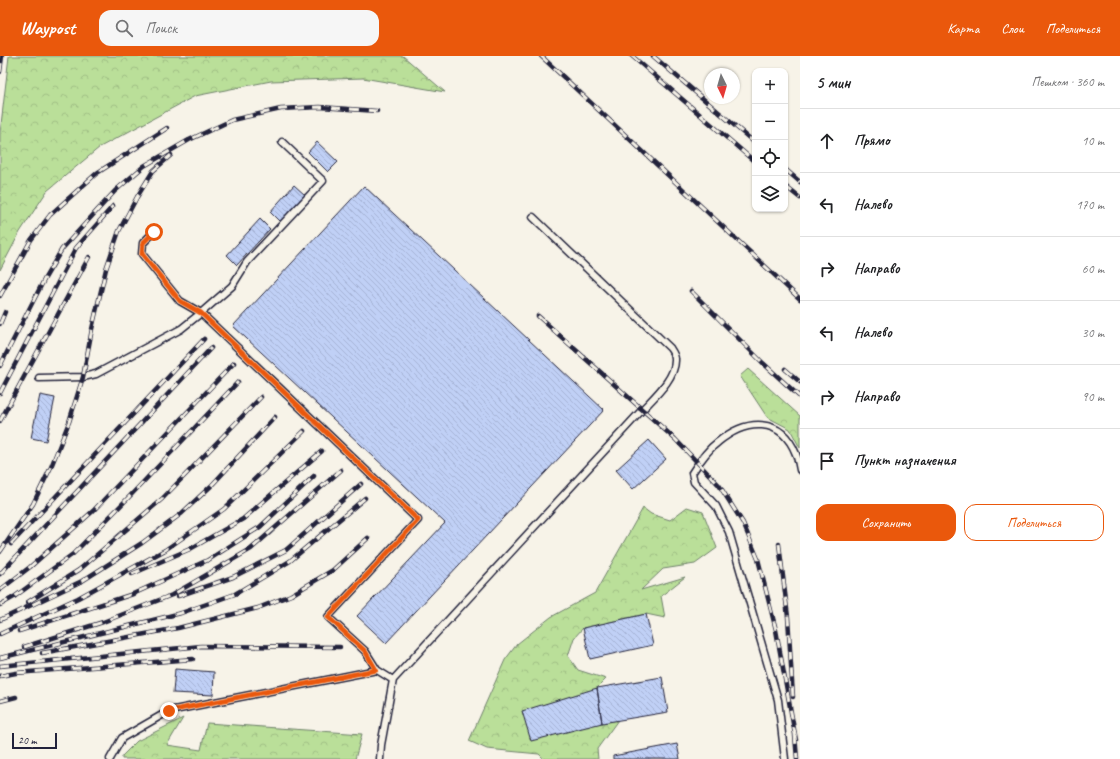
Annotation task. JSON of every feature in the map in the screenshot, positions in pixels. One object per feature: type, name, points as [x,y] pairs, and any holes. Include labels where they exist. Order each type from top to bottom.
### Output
[{"type":"lane","points":[[39,378],[83,377],[96,374],[181,329],[232,286],[247,262],[323,181],[282,142]]},
{"type":"lane","points":[[380,759],[381,745],[394,680],[642,410],[671,377],[675,367],[675,357],[670,348],[533,217]]},
{"type":"lane","points":[[154,232],[143,243],[142,254],[180,301],[201,313],[418,520],[328,617],[365,651],[376,670],[394,680]]},
{"type":"lane","points":[[785,759],[778,700],[729,532],[716,506],[694,482],[692,473],[698,462],[717,442],[735,430],[760,424],[774,427],[787,438],[796,454],[800,470]]},
{"type":"lane","points":[[106,759],[110,759],[122,738],[169,711],[376,670]]},
{"type":"green space","points":[[9,56],[403,56],[445,92],[363,78],[271,81],[195,96],[100,147],[47,191],[20,232],[0,270],[0,133]]},
{"type":"green space","points":[[748,369],[800,416],[800,448],[790,429],[767,417],[740,376]]},
{"type":"green space","points":[[687,507],[703,512],[717,548],[695,564],[663,569],[641,590],[685,577],[661,596],[665,618],[646,614],[583,628],[574,638],[568,656],[578,670],[606,679],[597,688],[602,723],[618,720],[597,749],[598,759],[544,759],[539,754],[487,749],[469,741],[505,660],[517,644],[551,617],[595,593],[643,508],[651,514],[670,520]]},
{"type":"green space","points":[[183,718],[167,745],[201,750],[207,723],[362,734],[355,759],[122,759],[122,756],[137,741]]},
{"type":"building","points":[[317,142],[338,162],[328,172],[308,152]]},
{"type":"building","points":[[294,185],[305,195],[280,222],[270,212]]},
{"type":"building","points":[[364,186],[604,410],[386,643],[357,616],[445,523],[233,326]]},
{"type":"building","points":[[260,219],[270,229],[237,265],[227,255]]},
{"type":"building","points":[[40,395],[55,398],[46,441],[31,438]]},
{"type":"building","points":[[649,440],[666,459],[633,489],[616,470]]},
{"type":"building","points":[[646,614],[653,645],[590,659],[583,628]]},
{"type":"building","points":[[175,669],[214,672],[213,695],[173,693]]},
{"type":"building","points":[[662,677],[668,712],[602,723],[597,688]]},
{"type":"building","points":[[597,688],[602,723],[531,741],[522,711]]},
{"type":"building","points":[[677,744],[680,759],[613,759],[613,756]]},
{"type":"railway","points":[[0,72],[2,56]]},
{"type":"railway","points":[[541,56],[800,299]]},
{"type":"railway","points":[[632,56],[752,159]]},
{"type":"railway","points":[[653,56],[752,140]]},
{"type":"railway","points":[[0,366],[45,278],[62,249],[115,191],[144,166],[189,140],[232,120],[281,109],[320,107],[377,111]]},
{"type":"railway","points":[[0,296],[31,240],[50,215],[97,173],[167,128]]},
{"type":"railway","points":[[0,552],[33,504],[51,467],[69,422],[83,377],[106,269],[119,231],[153,171],[171,155]]},
{"type":"railway","points":[[788,172],[800,182]]},
{"type":"railway","points":[[788,188],[800,198]]},
{"type":"railway","points":[[0,393],[76,248],[113,206]]},
{"type":"railway","points":[[0,421],[89,257]]},
{"type":"railway","points":[[691,291],[763,363],[800,397]]},
{"type":"railway","points":[[0,324],[5,312]]},
{"type":"railway","points":[[538,316],[675,439],[719,485],[743,523],[758,559],[776,630],[796,740]]},
{"type":"railway","points":[[11,544],[204,339]]},
{"type":"railway","points":[[0,574],[211,348]]},
{"type":"railway","points":[[0,590],[30,567],[93,511],[234,363]]},
{"type":"railway","points":[[785,369],[800,382]]},
{"type":"railway","points":[[0,605],[14,597],[73,554],[238,382]]},
{"type":"railway","points":[[28,602],[79,570],[162,499],[261,397]]},
{"type":"railway","points":[[0,620],[82,581],[142,543],[181,514],[211,486],[275,417]]},
{"type":"railway","points":[[0,634],[78,598],[165,550],[224,509],[304,431]]},
{"type":"railway","points":[[132,574],[190,549],[243,519],[322,451]]},
{"type":"railway","points":[[24,647],[103,622],[172,595],[251,549],[341,470]]},
{"type":"railway","points":[[19,631],[133,594],[208,560],[260,527],[314,476]]},
{"type":"railway","points":[[178,596],[233,577],[286,550],[361,484]]},
{"type":"railway","points":[[0,658],[181,613],[235,594],[290,561],[365,498]]},
{"type":"railway","points":[[42,653],[178,628],[258,608],[291,595],[333,570],[368,538]]},
{"type":"railway","points":[[779,544],[788,617],[793,697]]},
{"type":"railway","points":[[0,666],[201,646],[340,647]]},
{"type":"railway","points":[[0,676],[16,673],[193,659]]},
{"type":"railway","points":[[0,701],[16,697]]},
{"type":"railway","points":[[795,735],[797,759]]},
{"type":"route","points":[[154,232],[143,243],[142,254],[180,301],[201,313],[418,520],[328,617],[365,651],[376,670],[169,711]]}]
